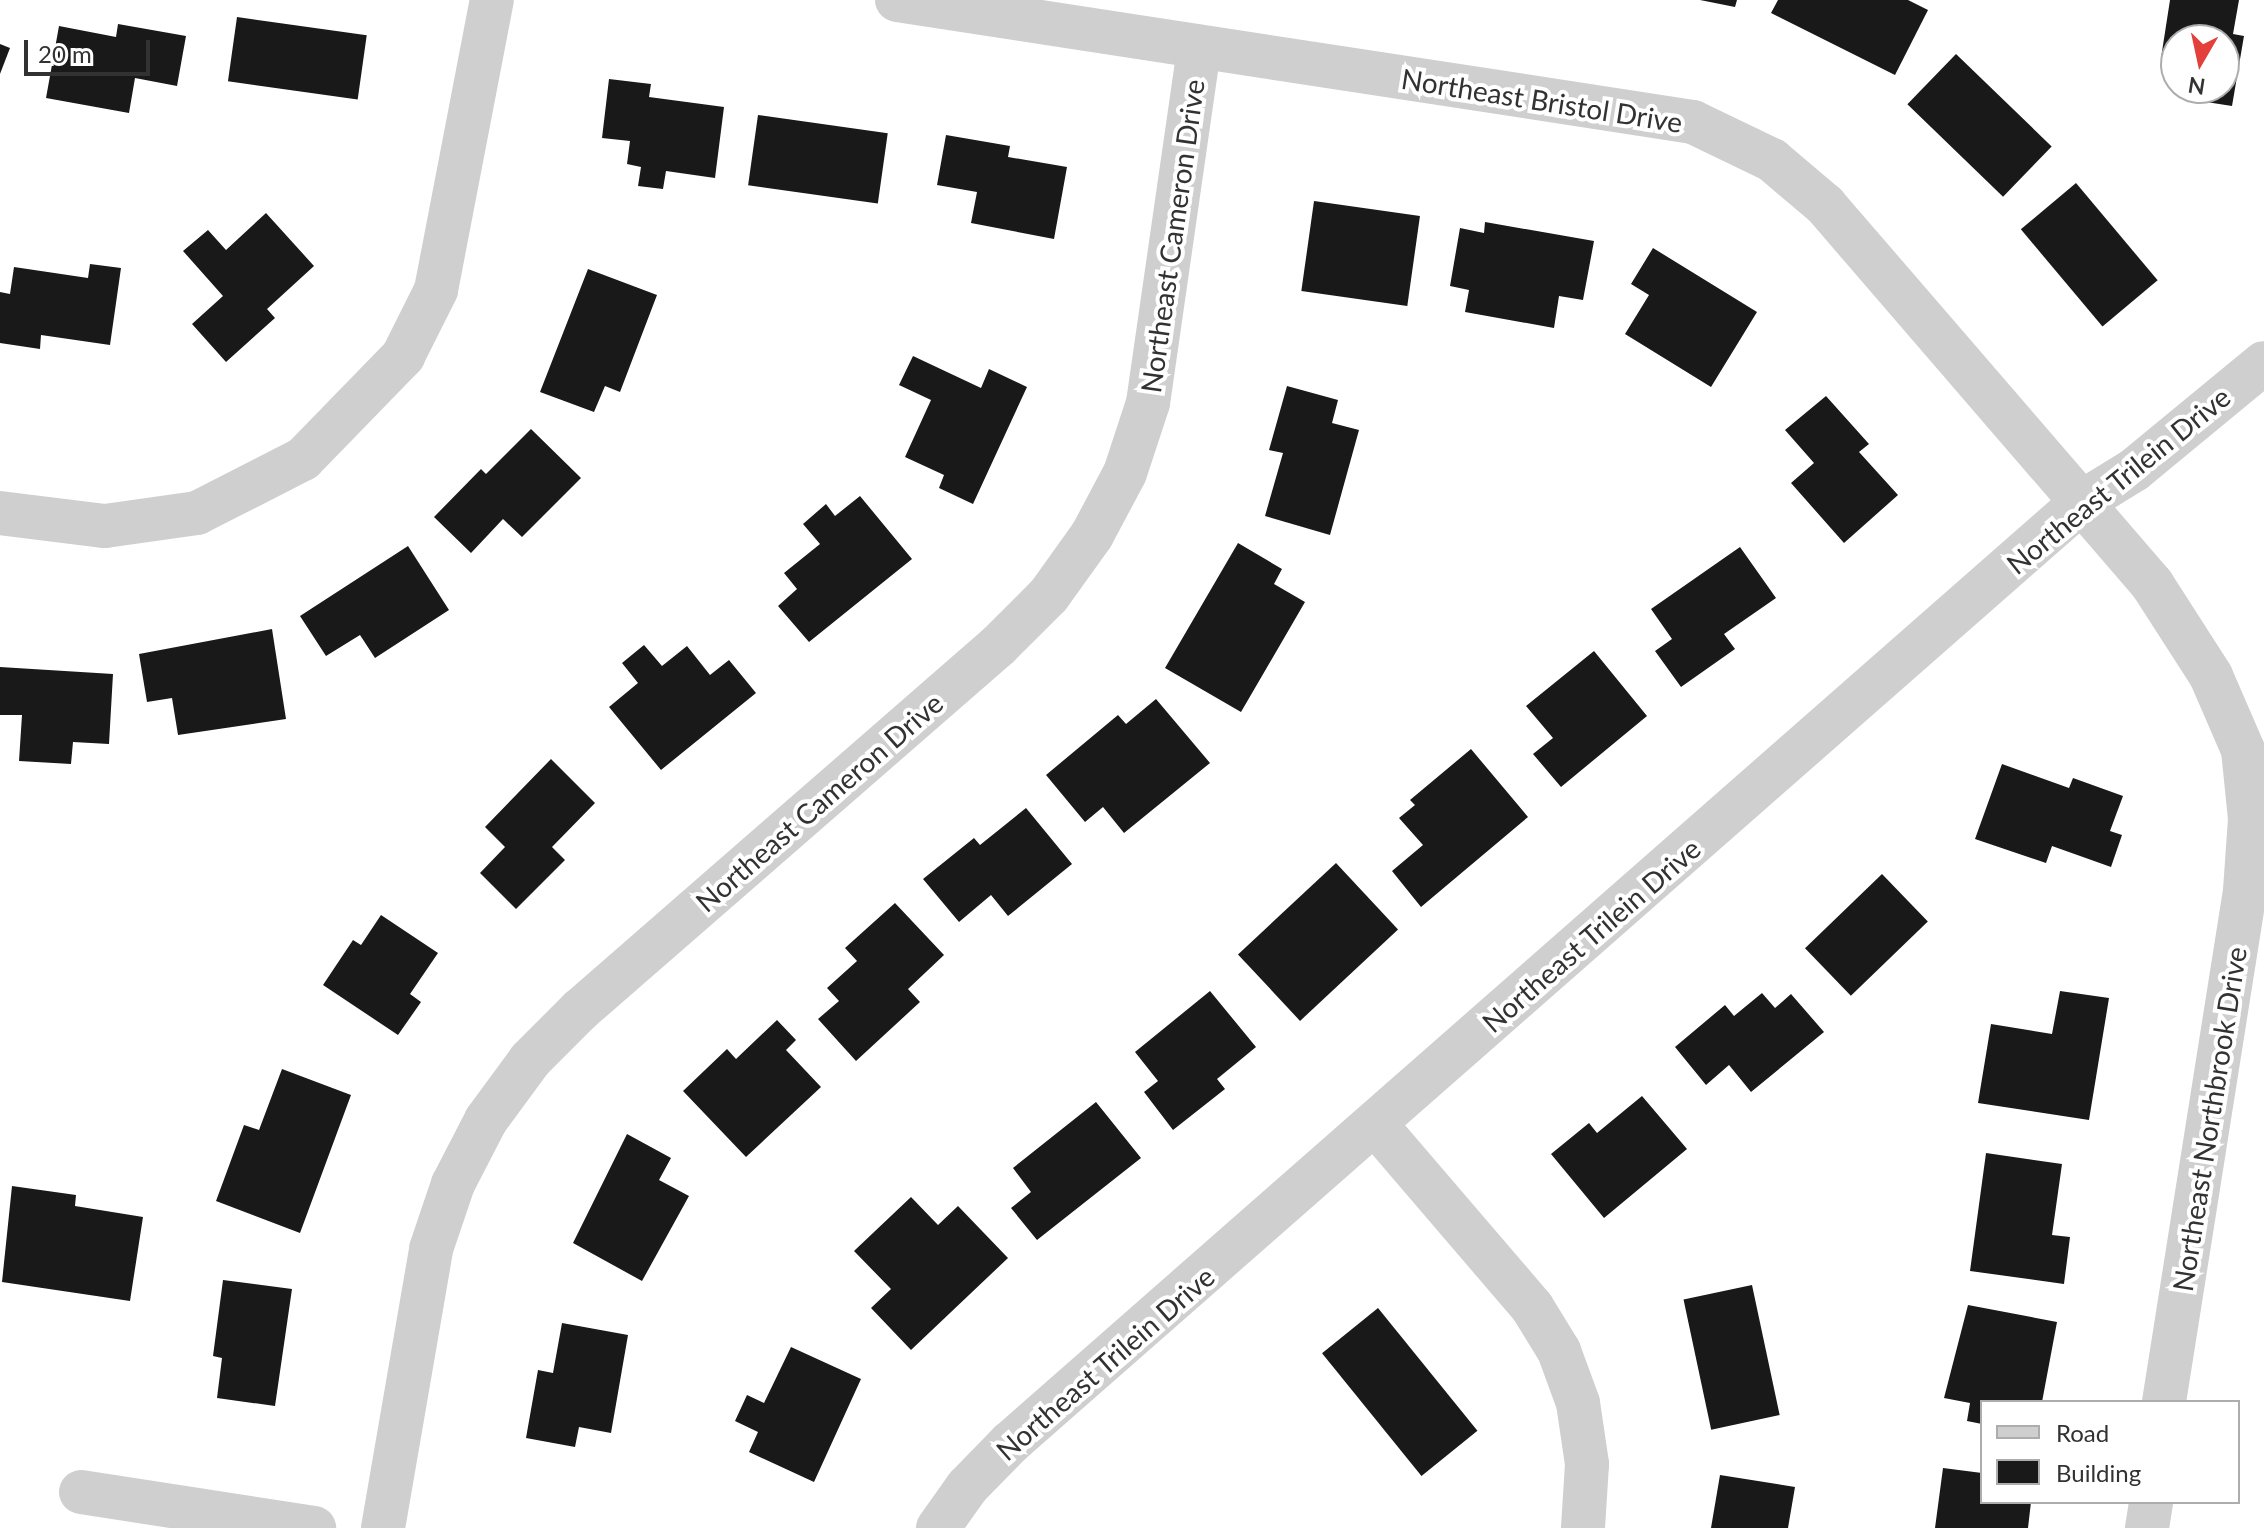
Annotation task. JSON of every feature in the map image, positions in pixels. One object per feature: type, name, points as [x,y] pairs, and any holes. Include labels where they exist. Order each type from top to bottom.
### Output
[{"type":"street","points":[[0,513],[105,526],[197,513],[303,459],[403,356],[436,290],[492,0]]},
{"type":"street","name":"Northeast Bristol Drive","points":[[897,0],[1693,122],[1772,160],[1825,205],[2082,502]]},
{"type":"street","name":"Northeast Cameron Drive","points":[[383,1528],[431,1249],[453,1184],[486,1120],[530,1060],[580,1010],[998,646],[1049,595],[1092,535],[1125,473],[1148,403],[1199,48]]},
{"type":"street","name":"Northeast Trilein Drive","points":[[938,1528],[967,1487],[1010,1443],[1376,1125],[2082,502],[2134,470],[2264,363]]},
{"type":"street","name":"Northeast Northbrook Drive","points":[[2082,502],[2152,584],[2211,676],[2243,750],[2250,819],[2245,891],[2164,1400]]},
{"type":"street","points":[[1376,1125],[1532,1307],[1559,1351],[1578,1403],[1587,1464],[1583,1528]]},
{"type":"street","points":[[81,1492],[314,1528]]},
{"type":"street","points":[[2147,1528],[2151,1504]]},
{"type":"building","points":[[1700,0],[1737,0],[1735,7]]},
{"type":"building","points":[[1778,0],[1908,0],[1928,10],[1895,75],[1771,13]]},
{"type":"building","points":[[2170,0],[2239,0],[2235,24],[2166,24]]},
{"type":"building","points":[[237,17],[367,35],[358,100],[228,81]]},
{"type":"building","points":[[118,24],[186,36],[177,86],[135,78],[129,113],[46,98],[59,26],[116,37]]},
{"type":"building","points":[[2240,35],[2244,36],[2240,59]]},
{"type":"building","points":[[0,44],[10,48],[0,74]]},
{"type":"building","points":[[1956,54],[2052,146],[2003,197],[1907,104]]},
{"type":"building","points":[[609,79],[651,84],[649,97],[724,107],[715,178],[666,171],[663,189],[638,186],[641,167],[627,164],[630,141],[602,138]]},
{"type":"building","points":[[758,115],[888,133],[878,204],[748,185]]},
{"type":"building","points":[[946,135],[1010,146],[1008,157],[1067,167],[1054,239],[971,223],[977,192],[937,185]]},
{"type":"building","points":[[2076,183],[2158,280],[2102,327],[2021,229]]},
{"type":"building","points":[[1314,201],[1420,216],[1407,306],[1301,291]]},
{"type":"building","points":[[266,213],[314,266],[267,309],[275,318],[226,362],[192,324],[223,296],[183,251],[208,230],[226,250]]},
{"type":"building","points":[[1485,222],[1594,241],[1583,300],[1559,296],[1554,328],[1465,312],[1469,290],[1450,286],[1460,228],[1484,233]]},
{"type":"building","points":[[1653,248],[1757,312],[1711,387],[1625,334],[1649,295],[1631,284]]},
{"type":"building","points":[[90,264],[121,268],[110,345],[41,335],[40,349],[0,343],[0,292],[10,294],[14,267],[88,278]]},
{"type":"building","points":[[588,269],[657,295],[620,392],[605,386],[594,412],[540,392]]},
{"type":"building","points":[[913,356],[981,388],[989,369],[1027,387],[973,504],[939,488],[944,475],[905,457],[931,400],[899,385]]},
{"type":"building","points":[[1287,386],[1338,400],[1332,423],[1359,430],[1330,535],[1265,516],[1283,453],[1269,450]]},
{"type":"building","points":[[1826,396],[1869,444],[1859,452],[1898,495],[1844,543],[1791,483],[1814,463],[1785,430]]},
{"type":"building","points":[[531,429],[581,478],[522,537],[503,519],[471,553],[434,517],[481,469],[486,474]]},
{"type":"building","points":[[860,496],[912,559],[809,642],[778,606],[797,589],[784,573],[820,544],[803,524],[826,504],[835,516]]},
{"type":"building","points":[[1238,543],[1282,569],[1274,584],[1305,602],[1241,712],[1165,668]]},
{"type":"building","points":[[408,546],[449,610],[375,658],[360,635],[326,656],[300,616]]},
{"type":"building","points":[[1740,547],[1776,598],[1724,634],[1735,649],[1681,687],[1655,651],[1672,639],[1651,609]]},
{"type":"building","points":[[272,629],[286,719],[178,735],[172,698],[147,702],[139,654]]},
{"type":"building","points":[[644,645],[662,666],[687,646],[710,675],[729,660],[756,693],[661,770],[609,707],[638,683],[622,663]]},
{"type":"building","points":[[1594,651],[1647,716],[1561,787],[1533,754],[1553,738],[1526,706]]},
{"type":"building","points":[[0,667],[113,674],[109,744],[73,742],[71,764],[19,761],[22,715],[0,715]]},
{"type":"building","points":[[1156,699],[1210,763],[1124,833],[1103,807],[1085,822],[1046,775],[1118,715],[1126,724]]},
{"type":"building","points":[[1471,749],[1528,817],[1421,907],[1392,871],[1423,845],[1399,818],[1415,805],[1410,800]]},
{"type":"building","points":[[551,759],[595,803],[552,847],[565,860],[516,909],[480,873],[505,847],[485,827]]},
{"type":"building","points":[[2002,764],[2069,788],[2073,778],[2123,796],[2110,831],[2122,835],[2111,867],[2052,846],[2046,863],[1975,839]]},
{"type":"building","points":[[1026,808],[1072,864],[1008,916],[991,895],[959,922],[923,879],[974,838],[980,845]]},
{"type":"building","points":[[1336,863],[1398,930],[1300,1021],[1238,954]]},
{"type":"building","points":[[1882,874],[1928,921],[1851,996],[1805,948]]},
{"type":"building","points":[[895,903],[944,955],[908,989],[920,1002],[856,1061],[818,1019],[839,1001],[827,988],[857,961],[845,948]]},
{"type":"building","points":[[381,915],[438,953],[410,994],[421,1002],[398,1035],[323,985],[353,940],[361,945]]},
{"type":"building","points":[[1210,991],[1256,1047],[1217,1079],[1225,1089],[1173,1130],[1144,1092],[1158,1081],[1135,1052]]},
{"type":"building","points":[[2060,991],[2109,998],[2089,1120],[1978,1103],[1991,1024],[2052,1034]]},
{"type":"building","points":[[1762,993],[1775,1008],[1791,994],[1824,1032],[1751,1092],[1729,1065],[1706,1085],[1675,1047],[1725,1005],[1734,1016]]},
{"type":"building","points":[[777,1020],[796,1040],[786,1050],[821,1087],[746,1157],[683,1091],[727,1049],[736,1059]]},
{"type":"building","points":[[282,1069],[351,1095],[300,1233],[216,1201],[244,1125],[259,1130]]},
{"type":"building","points":[[1642,1096],[1687,1149],[1604,1218],[1551,1154],[1589,1123],[1597,1133]]},
{"type":"building","points":[[1096,1102],[1141,1158],[1037,1240],[1011,1208],[1031,1192],[1013,1168]]},
{"type":"building","points":[[627,1134],[671,1158],[659,1180],[689,1196],[642,1281],[573,1243]]},
{"type":"building","points":[[1986,1153],[2062,1164],[2052,1235],[2070,1237],[2064,1284],[1970,1271]]},
{"type":"building","points":[[12,1186],[76,1195],[75,1206],[143,1217],[130,1301],[2,1282]]},
{"type":"building","points":[[911,1197],[938,1225],[958,1206],[1008,1258],[911,1350],[871,1308],[891,1289],[854,1251]]},
{"type":"building","points":[[223,1280],[292,1289],[275,1406],[217,1398],[222,1358],[213,1356]]},
{"type":"building","points":[[1752,1285],[1780,1415],[1711,1430],[1684,1300]]},
{"type":"building","points":[[1968,1305],[2057,1322],[2042,1400],[1980,1400],[1980,1424],[1967,1421],[1970,1403],[1944,1398]]},
{"type":"building","points":[[1378,1308],[1477,1431],[1421,1476],[1322,1353]]},
{"type":"building","points":[[562,1323],[628,1335],[611,1433],[579,1427],[575,1447],[526,1438],[538,1370],[553,1373]]},
{"type":"building","points":[[791,1347],[861,1379],[814,1482],[749,1452],[758,1432],[735,1421],[747,1395],[764,1403]]},
{"type":"building","points":[[1943,1468],[1980,1473],[1980,1504],[2031,1504],[2028,1528],[1935,1528]]},
{"type":"building","points":[[1720,1475],[1795,1487],[1788,1528],[1711,1528]]}]
